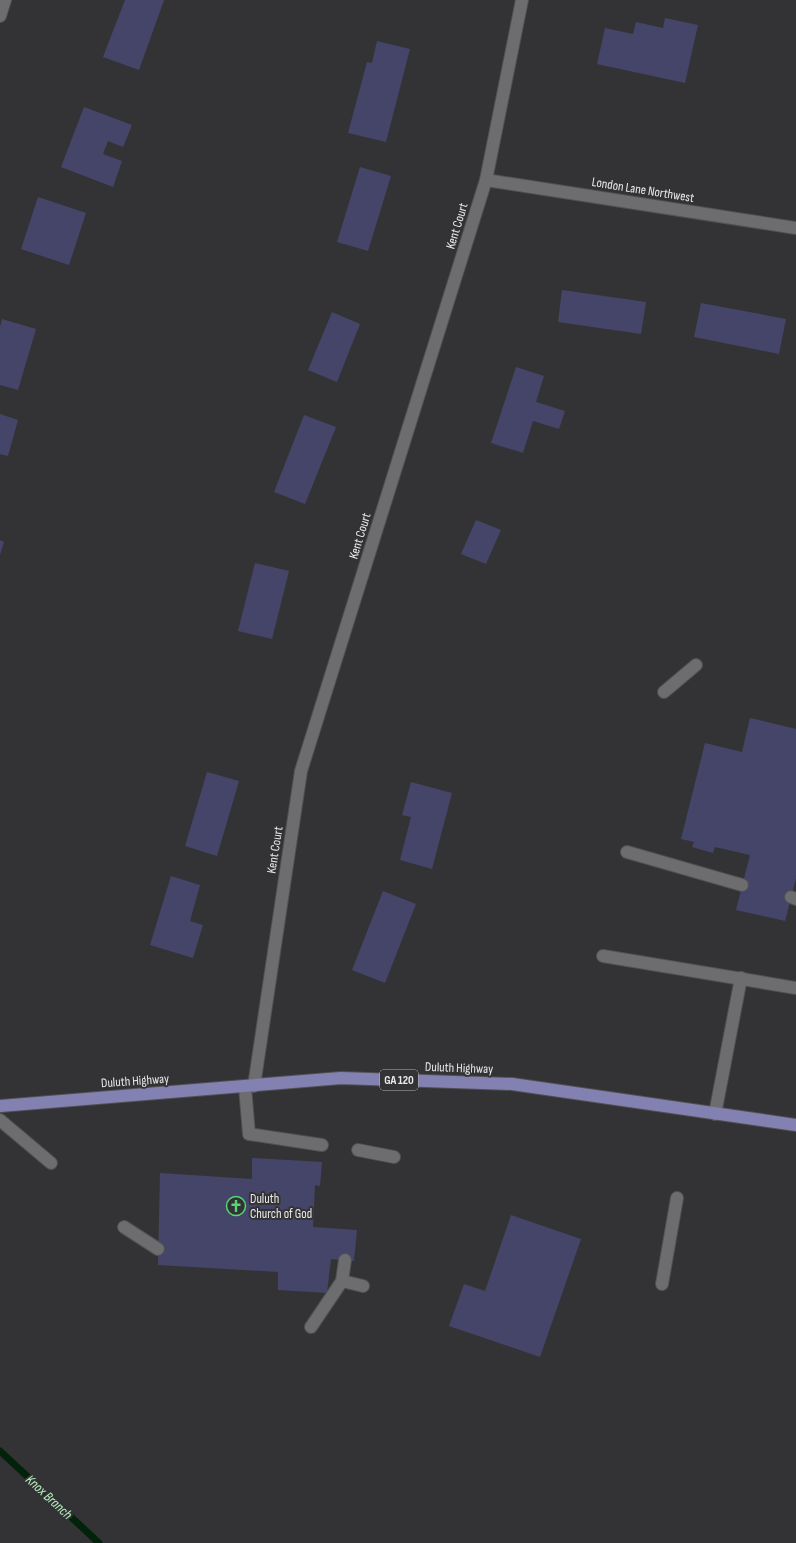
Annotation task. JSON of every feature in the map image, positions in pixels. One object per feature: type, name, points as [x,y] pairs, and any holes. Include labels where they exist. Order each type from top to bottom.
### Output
[{"type":"main road","name":"Duluth Highway","points":[[0,1106],[341,1078],[512,1084],[796,1125]]},
{"type":"street","points":[[0,16],[5,0]]},
{"type":"street","name":"Kent Court","points":[[322,1145],[249,1134],[250,1086],[301,772],[486,180],[522,0]]},
{"type":"street","name":"London Lane Northwest","points":[[486,180],[796,228]]},
{"type":"street","points":[[664,692],[696,665]]},
{"type":"street","points":[[627,852],[742,885]]},
{"type":"street","points":[[603,956],[796,988]]},
{"type":"street","points":[[715,1114],[741,978]]},
{"type":"street","points":[[0,1120],[51,1163]]},
{"type":"street","points":[[358,1150],[394,1157]]},
{"type":"street","points":[[662,1284],[677,1198]]},
{"type":"street","points":[[124,1227],[158,1249]]},
{"type":"street","points":[[312,1327],[342,1281],[345,1260]]},
{"type":"street","points":[[342,1281],[363,1286]]},
{"type":"building","points":[[125,0],[164,0],[139,70],[103,57]]},
{"type":"building","points":[[665,18],[698,25],[685,83],[597,64],[605,28],[633,34],[636,22],[663,28]]},
{"type":"building","points":[[377,41],[410,49],[386,142],[348,133],[367,62],[372,63]]},
{"type":"building","points":[[84,107],[132,125],[123,147],[108,141],[103,154],[122,161],[113,187],[61,167]]},
{"type":"building","points":[[360,167],[391,176],[368,251],[337,242]]},
{"type":"building","points":[[38,197],[86,213],[69,265],[21,249]]},
{"type":"building","points":[[562,290],[646,302],[641,334],[558,322]]},
{"type":"building","points":[[701,303],[786,319],[779,354],[694,337]]},
{"type":"building","points":[[332,312],[360,324],[337,382],[308,370]]},
{"type":"building","points":[[2,319],[36,329],[18,390],[0,385],[0,327]]},
{"type":"building","points":[[516,367],[544,376],[536,402],[565,411],[559,429],[533,421],[523,453],[491,443]]},
{"type":"building","points":[[0,414],[18,420],[8,456],[0,454]]},
{"type":"building","points":[[304,415],[336,427],[305,504],[274,492]]},
{"type":"building","points":[[476,520],[501,530],[486,564],[461,554]]},
{"type":"building","points":[[0,540],[4,542],[0,555]]},
{"type":"building","points":[[255,563],[289,571],[272,639],[238,631]]},
{"type":"building","points":[[750,718],[796,729],[796,878],[785,921],[736,910],[750,855],[715,847],[713,853],[692,847],[694,842],[681,839],[705,743],[742,752]]},
{"type":"building","points":[[207,772],[239,781],[217,856],[185,846]]},
{"type":"building","points":[[411,782],[452,793],[432,869],[400,860],[411,817],[402,815]]},
{"type":"building","points":[[171,876],[200,885],[190,921],[203,925],[193,958],[150,945]]},
{"type":"building","points":[[383,891],[416,904],[385,983],[352,970]]},
{"type":"building","name":"Duluth Church of God","points":[[252,1158],[322,1162],[320,1186],[315,1185],[313,1227],[357,1230],[354,1261],[331,1259],[327,1293],[278,1290],[278,1272],[158,1265],[160,1173],[252,1179]]},
{"type":"building","points":[[511,1215],[581,1239],[540,1357],[449,1326],[464,1284],[485,1291]]},
{"type":"waterway","name":"Knox Branch","points":[[0,1451],[99,1543]]},
{"type":"place","name":"Duluth Church of God","points":[[236,1206]]}]
